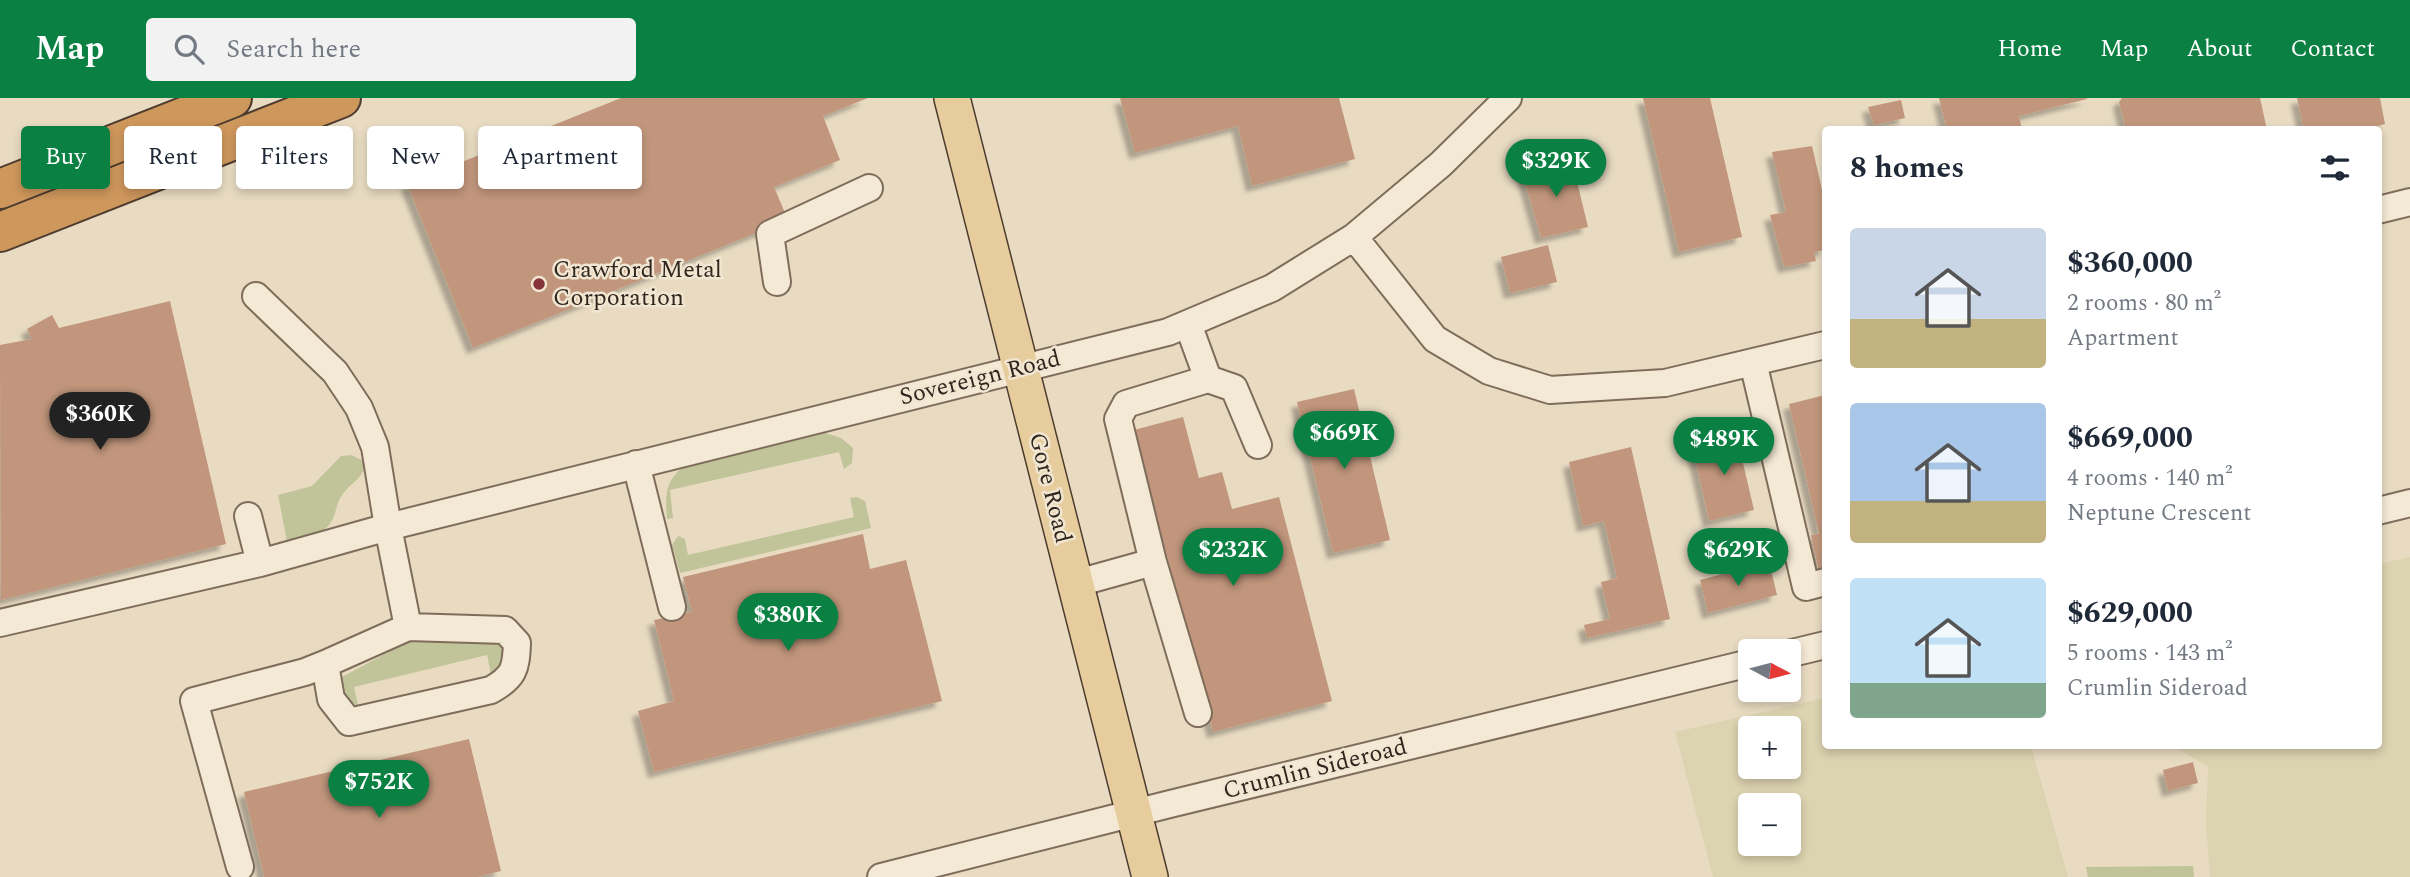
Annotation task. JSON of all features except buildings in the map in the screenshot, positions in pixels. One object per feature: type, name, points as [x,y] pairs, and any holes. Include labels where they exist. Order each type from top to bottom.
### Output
[{"type":"highway","points":[[0,189],[232,98]]},
{"type":"highway","points":[[0,232],[341,98]]},
{"type":"main road","name":"Gore Road","points":[[952,98],[1150,877]]},
{"type":"street","name":"Sovereign Road","points":[[0,623],[260,563],[388,527],[1168,332],[1272,288],[1354,237],[1441,164],[1506,99]]},
{"type":"street","points":[[777,282],[770,234],[869,188]]},
{"type":"street","points":[[2382,209],[2410,202]]},
{"type":"street","points":[[1354,237],[1435,339],[1489,371],[1550,390],[1665,383],[1822,346]]},
{"type":"street","points":[[256,296],[335,372],[359,408],[375,447],[408,627]]},
{"type":"street","points":[[1188,324],[1208,379]]},
{"type":"street","points":[[1753,362],[1807,587],[1822,583]]},
{"type":"street","points":[[1198,713],[1153,562],[1118,419],[1126,404],[1208,379],[1234,388],[1258,444]]},
{"type":"street","points":[[636,464],[672,607]]},
{"type":"street","points":[[2382,510],[2410,503]]},
{"type":"street","points":[[248,516],[260,563]]},
{"type":"street","points":[[1074,584],[1153,562]]},
{"type":"street","points":[[240,867],[194,701],[305,672],[408,627],[505,630],[517,643],[516,664],[507,681],[491,690],[349,722],[331,699],[325,664]]},
{"type":"street","points":[[1801,651],[1822,646]]},
{"type":"street","name":"Crumlin Sideroad","points":[[881,877],[1738,666]]},
{"type":"shaded area","points":[[2410,557],[2410,877],[2210,877],[2206,822],[2208,767],[2178,749],[2382,749],[2382,563]]},
{"type":"shaded area","points":[[1822,699],[1822,749],[2032,749],[2068,877],[1713,877],[1675,732],[1738,718],[1738,779],[1801,779],[1801,716],[1746,716]]},
{"type":"green space","points":[[822,432],[841,438],[853,448],[852,463],[844,469],[839,452],[670,490],[673,518],[667,519],[666,502],[670,482],[687,464]]},
{"type":"green space","points":[[351,455],[362,460],[364,470],[340,498],[331,523],[321,532],[287,541],[278,495],[312,486],[341,456]]},
{"type":"green space","points":[[857,497],[865,501],[871,528],[680,573],[672,545],[678,536],[685,539],[688,555],[854,517],[850,498]]},
{"type":"green space","points":[[425,637],[496,640],[506,650],[501,669],[491,674],[487,655],[354,687],[358,705],[351,704],[338,686],[342,677],[409,641]]},
{"type":"green space","points":[[2193,866],[2194,877],[2088,877],[2086,867]]},
{"type":"place","name":"Crawford Metal Corporation","points":[[539,284]]}]
